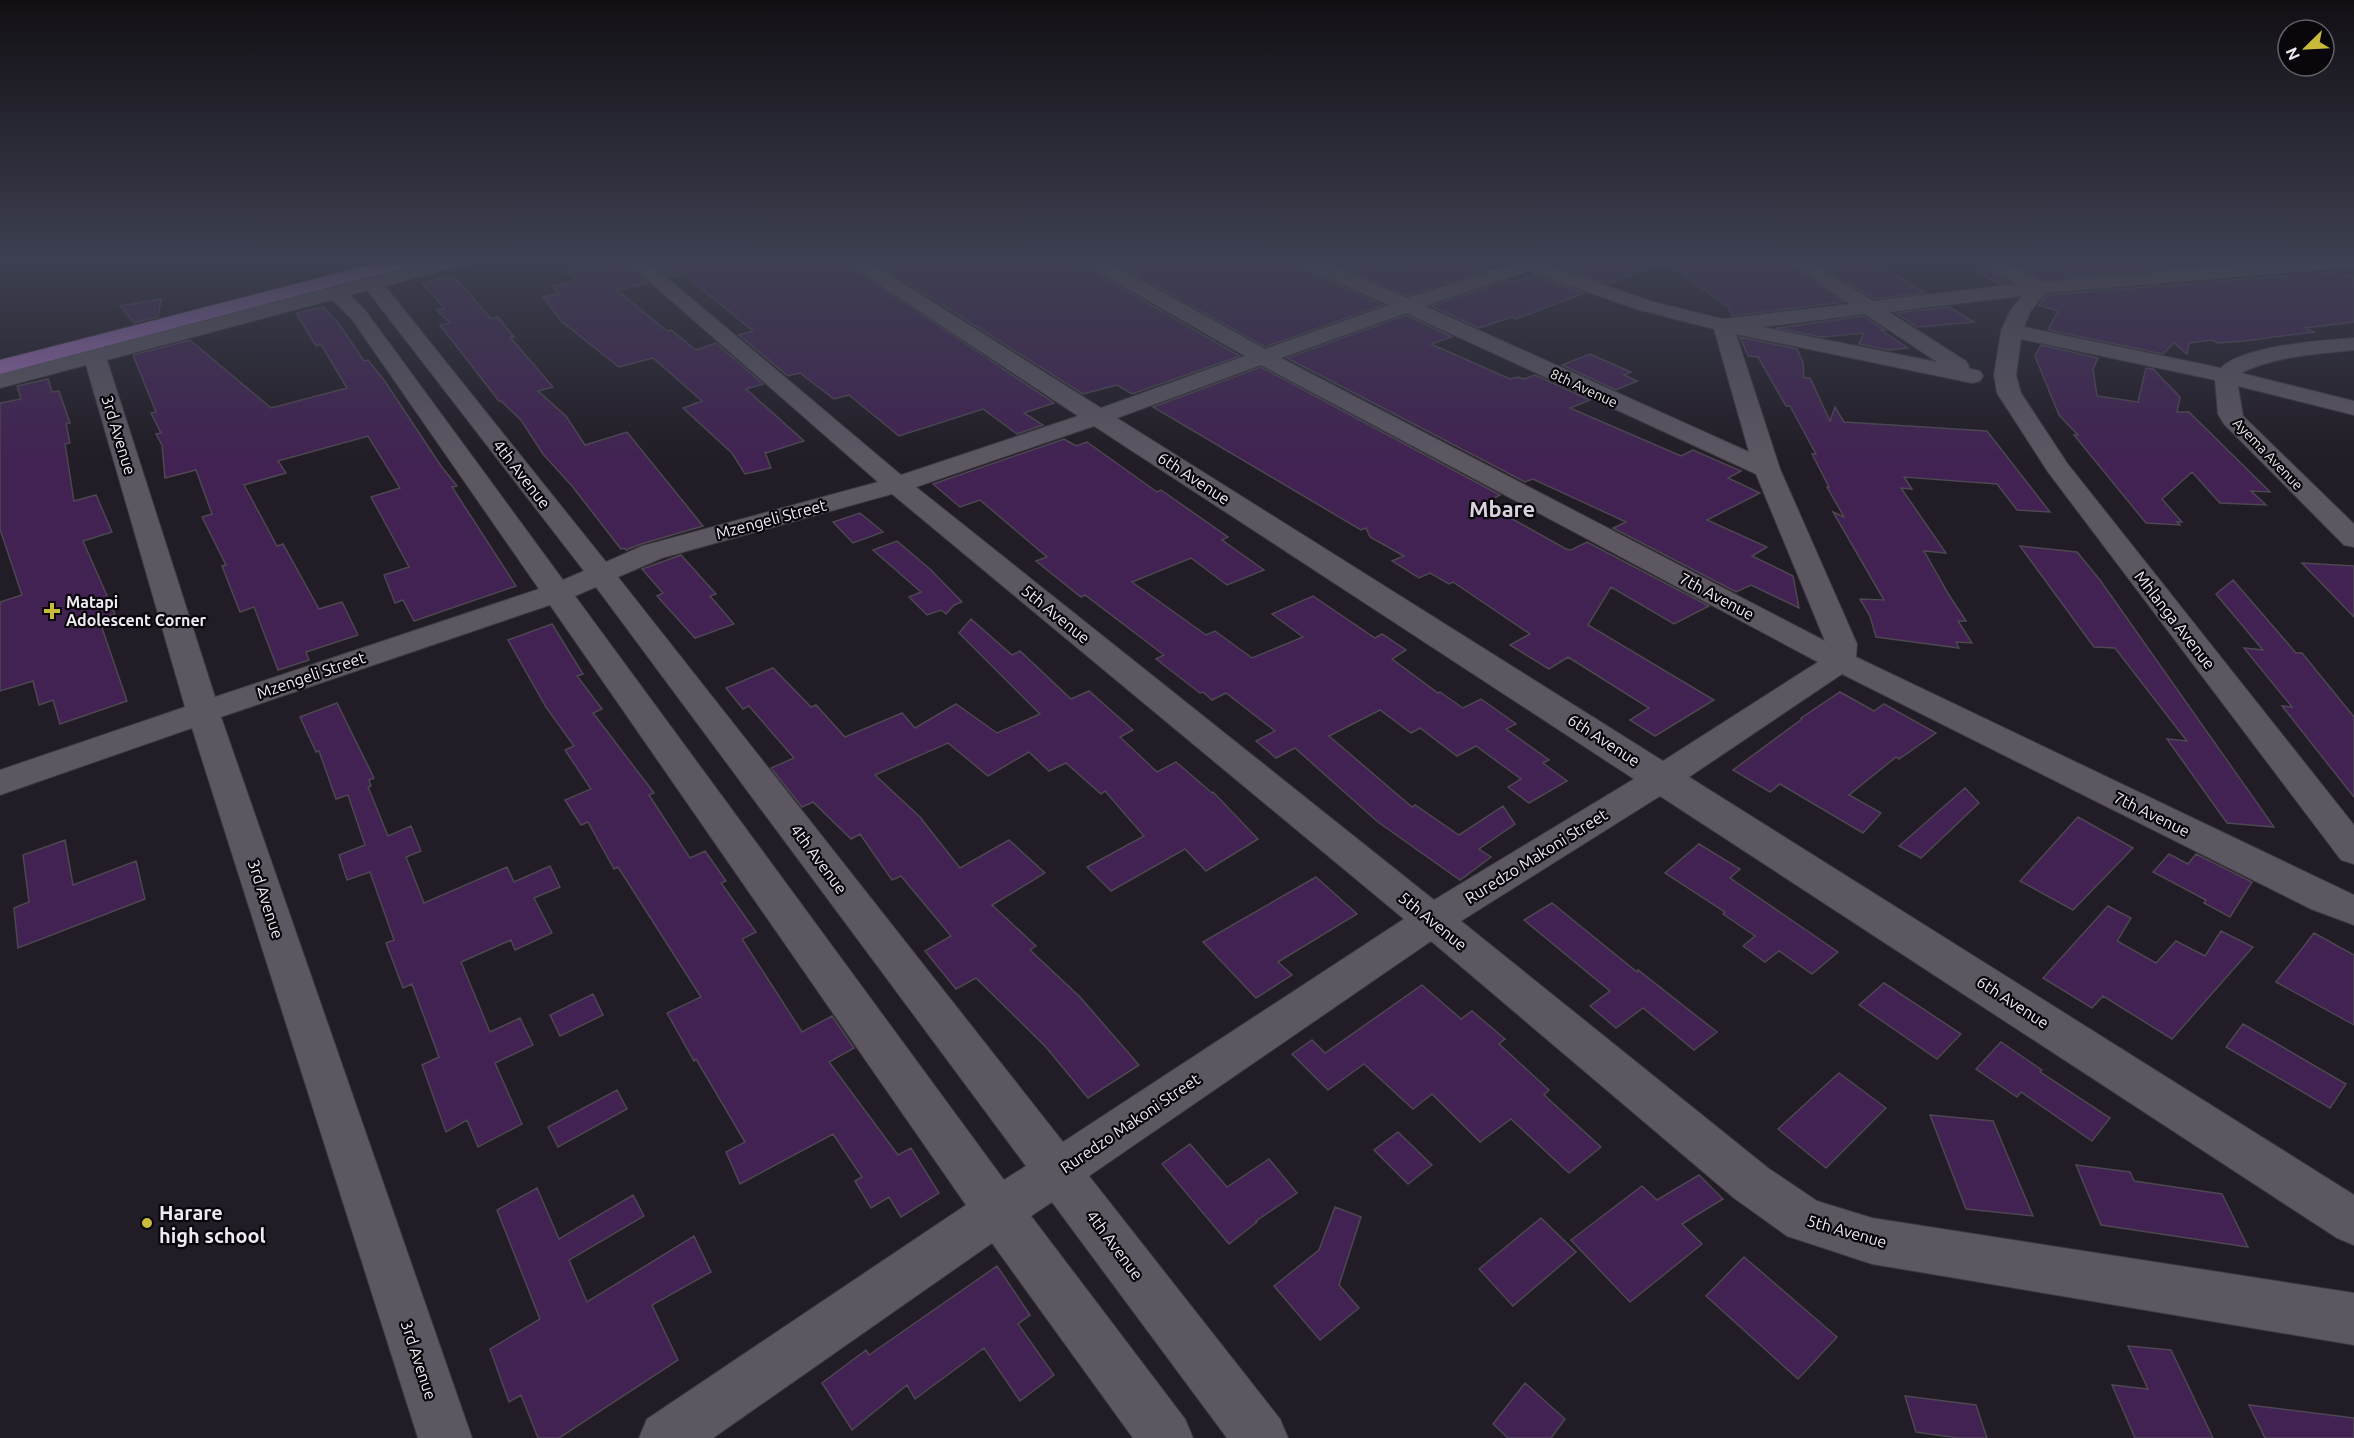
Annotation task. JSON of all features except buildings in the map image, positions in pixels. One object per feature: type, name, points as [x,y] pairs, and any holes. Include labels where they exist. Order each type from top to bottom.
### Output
[{"type":"main road","points":[[0,367],[154,327]]},
{"type":"main road","points":[[0,354],[156,327]]},
{"type":"street","points":[[0,381],[218,327]]},
{"type":"street","points":[[389,327],[557,593],[998,1211],[1166,1438]]},
{"type":"street","name":"4th Avenue","points":[[396,327],[601,574],[1262,1438]]},
{"type":"street","name":"5th Avenue","points":[[712,327],[897,485],[1751,1183],[1804,1220],[1872,1241],[2354,1319]]},
{"type":"street","name":"6th Avenue","points":[[957,327],[2354,1222]]},
{"type":"street","name":"7th Avenue","points":[[1209,327],[1840,661],[2325,899],[2354,910]]},
{"type":"street","name":"Mzengeli Street","points":[[0,783],[557,593],[628,561],[666,548],[897,485],[1098,417],[1348,327]]},
{"type":"street","name":"8th Avenue","points":[[1455,327],[1607,399],[1767,470]]},
{"type":"street","points":[[1724,327],[1767,470],[1842,644],[1840,661]]},
{"type":"street","points":[[1733,327],[1989,379],[2014,327]]},
{"type":"street","name":"Mhlanga Avenue","points":[[1901,327],[2009,393],[2057,467],[2354,851]]},
{"type":"street","points":[[2012,332],[2226,376],[2354,408]]},
{"type":"street","points":[[2226,376],[2233,368],[2256,360],[2354,344]]},
{"type":"street","name":"3rd Avenue","points":[[95,357],[203,712],[445,1438]]},
{"type":"street","name":"Ayema Avenue","points":[[2226,376],[2232,419],[2354,539]]},
{"type":"street","name":"Ruredzo Makoni Street","points":[[666,1438],[998,1211],[1432,920],[1663,778],[1840,661]]},
{"type":"place","name":"Matapi Adolescent Corner","points":[[52,611]]},
{"type":"place","name":"Harare high school","points":[[147,1223]]},
{"type":"district","name":"Mbare","points":[[1502,508]]}]
